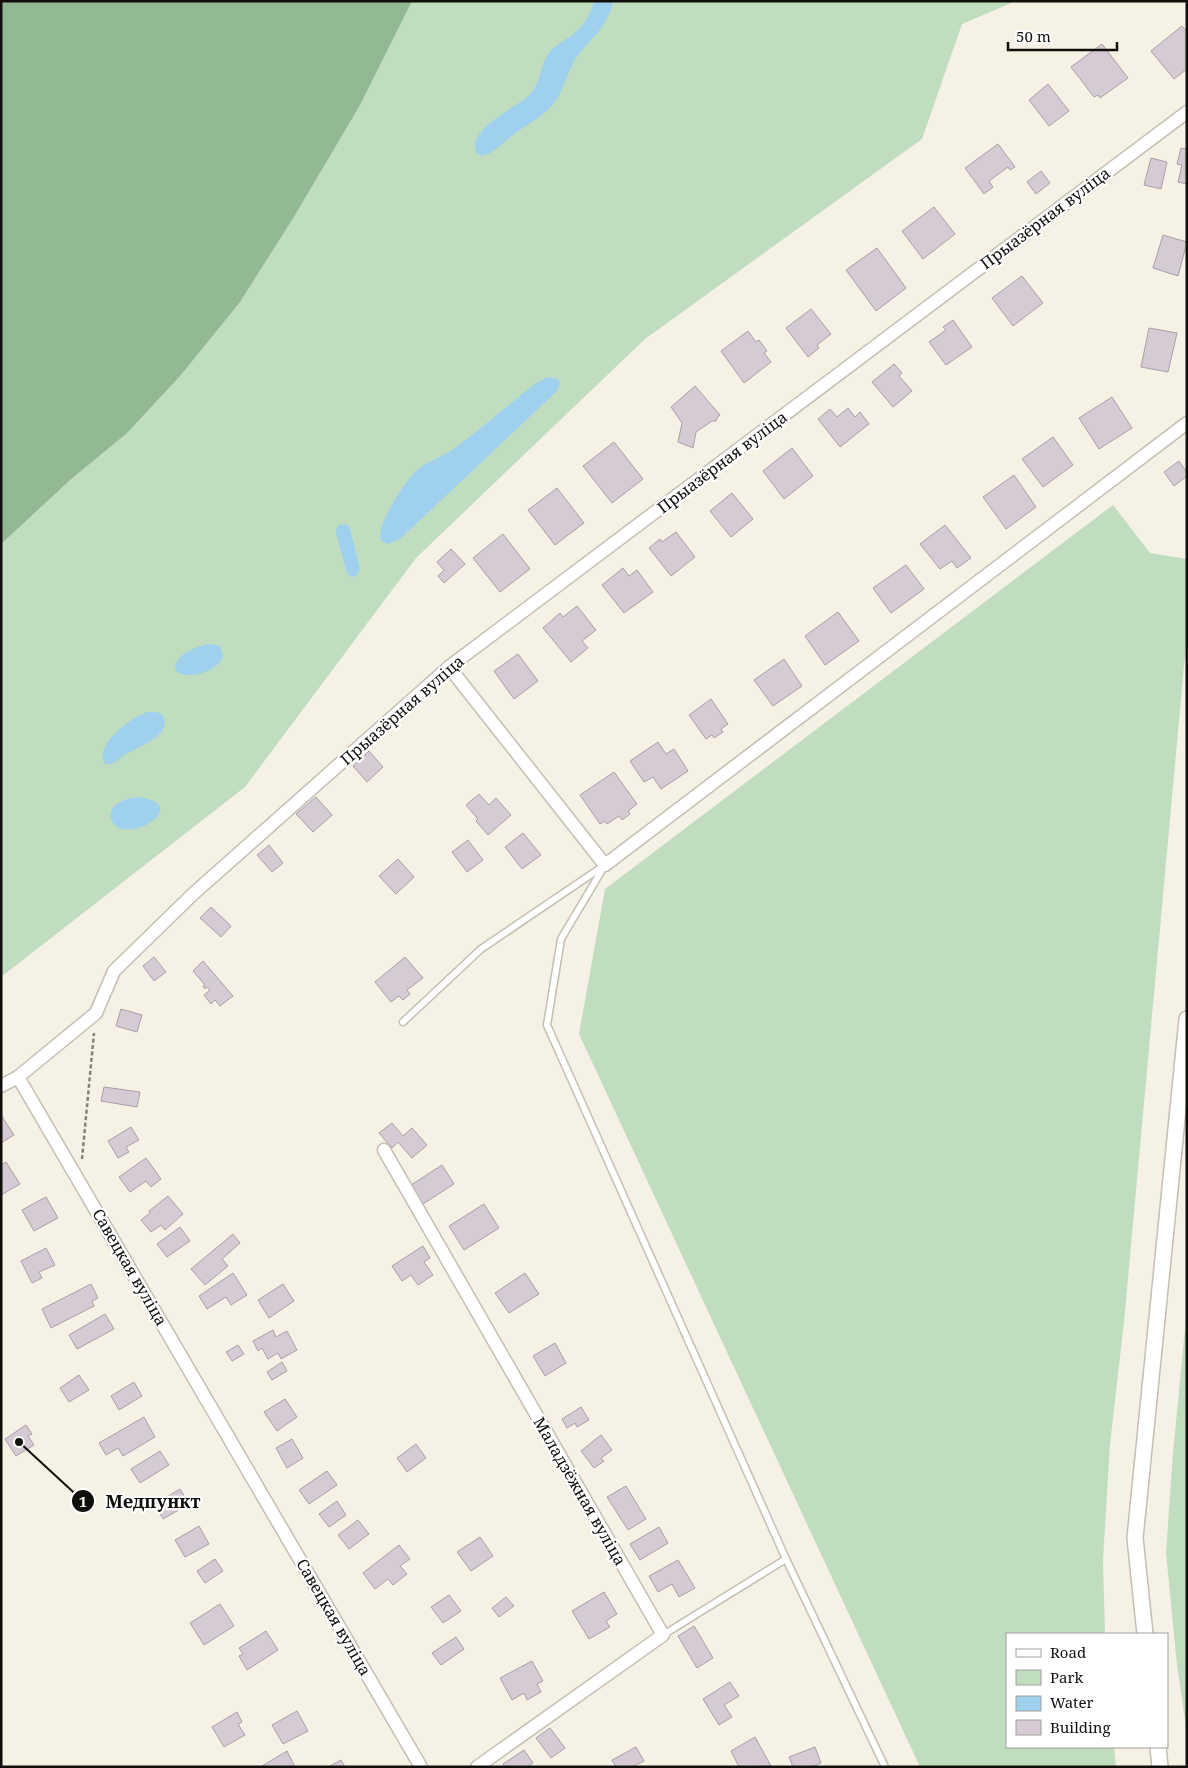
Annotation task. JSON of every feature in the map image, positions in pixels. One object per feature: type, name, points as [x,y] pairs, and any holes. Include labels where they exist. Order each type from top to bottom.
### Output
[{"type":"street","name":"Прыазёрная вуліца","points":[[96,1013],[114,971],[193,894],[449,667],[1187,112]]},
{"type":"street","points":[[449,667],[605,865],[1187,423]]},
{"type":"street","points":[[1,1086],[18,1077],[96,1013]]},
{"type":"street","points":[[1145,1633],[1135,1538],[1187,1019]]},
{"type":"street","name":"Савецкая вуліца","points":[[18,1077],[420,1767]]},
{"type":"street","name":"Маладзёжная вуліца","points":[[384,1150],[663,1635]]},
{"type":"street","points":[[478,1767],[663,1635]]},
{"type":"street","points":[[1158,1748],[1160,1767]]},
{"type":"lane","points":[[403,1022],[481,949],[605,865]]},
{"type":"lane","points":[[605,865],[561,938],[547,1025],[786,1559],[885,1767]]},
{"type":"lane","points":[[663,1635],[786,1559]]},
{"type":"path","points":[[80,1181],[96,1013]]},
{"type":"green space","points":[[1,1],[1016,1],[962,24],[922,139],[645,339],[416,558],[245,787],[1,977]]},
{"type":"green space","points":[[1,1],[412,1],[360,105],[295,215],[240,302],[180,376],[127,433],[70,480],[1,544]]},
{"type":"green space","points":[[1113,505],[1150,553],[1187,559],[1187,633],[1124,1322],[1110,1444],[1103,1560],[1105,1633],[1006,1633],[1006,1748],[1114,1748],[1116,1767],[920,1767],[579,1034],[605,889]]},
{"type":"green space","points":[[1187,1308],[1187,1734],[1177,1665],[1166,1553],[1173,1453]]},
{"type":"water","points":[[594,1],[613,1],[603,26],[576,58],[553,105],[495,150],[487,155],[477,154],[475,145],[478,136],[485,127],[531,93],[537,84],[548,54],[580,28],[590,14]]},
{"type":"water","points":[[548,377],[558,379],[560,383],[557,391],[400,539],[388,544],[381,541],[380,535],[386,517],[397,496],[413,474],[422,466],[452,450],[536,383]]},
{"type":"water","points":[[340,524],[348,525],[350,529],[360,569],[358,574],[351,577],[347,573],[336,533],[336,529]]},
{"type":"water","points":[[209,644],[220,646],[223,657],[220,662],[203,673],[189,675],[177,672],[175,666],[181,657],[194,649]]},
{"type":"water","points":[[147,712],[157,712],[164,718],[165,724],[158,736],[124,755],[114,763],[109,765],[104,763],[105,747],[110,739],[124,725]]},
{"type":"water","points":[[139,797],[153,801],[159,806],[160,812],[156,818],[150,823],[132,829],[123,829],[115,825],[110,815],[113,807],[130,798]]},
{"type":"building","points":[[1182,26],[1187,32],[1187,69],[1174,79],[1151,51]]},
{"type":"building","points":[[1102,44],[1128,78],[1100,98],[1098,95],[1094,97],[1071,67]]},
{"type":"building","points":[[1048,84],[1069,111],[1049,126],[1029,100]]},
{"type":"building","points":[[998,144],[1015,167],[1010,170],[1008,167],[989,181],[993,187],[984,194],[965,168]]},
{"type":"building","points":[[1181,148],[1187,149],[1187,184],[1178,182],[1182,165],[1177,164]]},
{"type":"building","points":[[1151,158],[1167,162],[1161,189],[1144,185]]},
{"type":"building","points":[[1041,171],[1050,183],[1036,194],[1027,182]]},
{"type":"building","points":[[934,207],[955,234],[923,259],[902,231]]},
{"type":"building","points":[[1163,235],[1187,242],[1178,276],[1153,268]]},
{"type":"building","points":[[877,248],[906,288],[876,311],[846,270]]},
{"type":"building","points":[[1022,276],[1043,303],[1013,326],[992,298]]},
{"type":"building","points":[[811,309],[831,334],[817,345],[819,348],[808,357],[786,328]]},
{"type":"building","points":[[953,320],[972,347],[946,365],[929,342],[946,330],[943,327]]},
{"type":"building","points":[[1149,328],[1177,333],[1168,372],[1141,367]]},
{"type":"building","points":[[748,331],[756,342],[759,340],[767,351],[764,353],[771,362],[744,383],[721,351]]},
{"type":"building","points":[[894,364],[902,373],[899,376],[912,391],[893,407],[872,382]]},
{"type":"building","points":[[695,386],[720,415],[716,421],[712,421],[696,432],[693,448],[678,442],[682,423],[671,407]]},
{"type":"building","points":[[1112,397],[1132,428],[1099,449],[1079,418]]},
{"type":"building","points":[[848,408],[855,417],[860,412],[869,424],[840,447],[818,419],[830,409],[837,417]]},
{"type":"building","points":[[1053,437],[1073,465],[1043,487],[1022,459]]},
{"type":"building","points":[[614,442],[643,479],[612,503],[583,466]]},
{"type":"building","points":[[792,448],[813,476],[784,499],[763,471]]},
{"type":"building","points":[[1179,461],[1187,476],[1174,486],[1164,472]]},
{"type":"building","points":[[1014,475],[1036,507],[1006,529],[983,497]]},
{"type":"building","points":[[557,488],[584,523],[555,545],[528,510]]},
{"type":"building","points":[[732,493],[753,519],[731,537],[710,511]]},
{"type":"building","points":[[945,525],[971,558],[957,568],[952,561],[940,569],[920,544]]},
{"type":"building","points":[[676,532],[695,557],[671,576],[649,548],[660,539],[662,542]]},
{"type":"building","points":[[503,534],[530,569],[500,592],[473,558]]},
{"type":"building","points":[[451,549],[465,564],[444,583],[438,576],[444,570],[437,562]]},
{"type":"building","points":[[906,565],[924,589],[891,613],[873,588]]},
{"type":"building","points":[[623,568],[629,576],[637,570],[653,592],[624,613],[602,585]]},
{"type":"building","points":[[577,606],[596,630],[582,641],[588,648],[571,662],[543,628],[560,613],[563,617]]},
{"type":"building","points":[[838,612],[859,641],[825,665],[805,636]]},
{"type":"building","points":[[518,654],[538,681],[514,699],[494,671]]},
{"type":"building","points":[[784,659],[802,686],[773,706],[754,680]]},
{"type":"building","points":[[711,699],[728,724],[721,729],[723,732],[714,738],[712,735],[706,739],[689,715]]},
{"type":"building","points":[[658,742],[666,754],[674,749],[688,771],[661,789],[653,777],[644,782],[630,761]]},
{"type":"building","points":[[369,751],[383,767],[367,782],[353,766]]},
{"type":"building","points":[[614,772],[637,804],[628,811],[630,814],[622,820],[619,816],[607,824],[605,821],[600,824],[580,795]]},
{"type":"building","points":[[479,794],[489,805],[496,798],[511,815],[488,835],[466,805]]},
{"type":"building","points":[[316,797],[332,815],[313,832],[296,814]]},
{"type":"building","points":[[523,833],[541,855],[522,869],[505,847]]},
{"type":"building","points":[[468,840],[483,860],[467,872],[452,852]]},
{"type":"building","points":[[269,845],[283,863],[272,872],[257,855]]},
{"type":"building","points":[[398,859],[414,877],[396,894],[379,876]]},
{"type":"building","points":[[211,907],[231,926],[221,937],[200,918]]},
{"type":"building","points":[[154,957],[166,972],[154,981],[143,966]]},
{"type":"building","points":[[405,957],[423,978],[407,990],[410,994],[403,1000],[399,996],[391,1002],[375,982]]},
{"type":"building","points":[[203,961],[233,996],[220,1006],[215,1000],[211,1004],[204,995],[210,990],[207,987],[205,989],[203,986],[205,985],[193,971]]},
{"type":"building","points":[[121,1009],[142,1015],[137,1032],[116,1026]]},
{"type":"building","points":[[104,1087],[140,1092],[137,1107],[101,1101]]},
{"type":"building","points":[[1,1115],[14,1135],[1,1143]]},
{"type":"building","points":[[392,1123],[403,1136],[412,1128],[427,1145],[412,1158],[398,1142],[392,1148],[379,1133]]},
{"type":"building","points":[[131,1127],[139,1140],[126,1147],[129,1152],[118,1158],[108,1141]]},
{"type":"building","points":[[146,1158],[161,1179],[151,1187],[146,1181],[130,1192],[119,1177]]},
{"type":"building","points":[[6,1162],[20,1184],[1,1195],[1,1165]]},
{"type":"building","points":[[442,1165],[454,1184],[423,1204],[411,1185]]},
{"type":"building","points":[[168,1196],[183,1214],[165,1230],[161,1225],[151,1232],[141,1220]]},
{"type":"building","points":[[46,1197],[58,1218],[34,1231],[22,1210]]},
{"type":"building","points":[[484,1204],[499,1228],[464,1250],[449,1226]]},
{"type":"building","points":[[180,1227],[190,1241],[167,1257],[157,1244]]},
{"type":"building","points":[[233,1234],[240,1243],[222,1259],[228,1266],[205,1285],[191,1269]]},
{"type":"building","points":[[423,1246],[430,1258],[424,1262],[433,1275],[418,1285],[411,1275],[402,1281],[392,1266]]},
{"type":"building","points":[[46,1248],[55,1265],[39,1272],[42,1278],[32,1283],[21,1261]]},
{"type":"building","points":[[233,1273],[247,1295],[231,1305],[226,1297],[207,1309],[199,1296]]},
{"type":"building","points":[[525,1273],[539,1294],[509,1313],[495,1293]]},
{"type":"building","points":[[91,1284],[98,1298],[92,1301],[94,1306],[51,1328],[42,1309]]},
{"type":"building","points":[[283,1284],[294,1301],[269,1318],[258,1300]]},
{"type":"building","points":[[105,1314],[114,1329],[77,1349],[69,1335]]},
{"type":"building","points":[[273,1330],[276,1337],[287,1331],[297,1350],[281,1359],[278,1353],[268,1359],[262,1348],[258,1351],[253,1341]]},
{"type":"building","points":[[555,1343],[566,1363],[545,1376],[533,1356]]},
{"type":"building","points":[[238,1345],[244,1354],[232,1361],[226,1352]]},
{"type":"building","points":[[282,1362],[287,1371],[272,1380],[267,1372]]},
{"type":"building","points":[[79,1375],[89,1390],[69,1402],[60,1388]]},
{"type":"building","points":[[134,1382],[142,1396],[119,1410],[111,1396]]},
{"type":"building","points":[[285,1399],[297,1417],[277,1431],[264,1412]]},
{"type":"building","points":[[581,1407],[589,1420],[577,1427],[575,1423],[567,1428],[562,1419]]},
{"type":"building","points":[[144,1417],[155,1437],[123,1456],[118,1448],[106,1455],[99,1443]]},
{"type":"building","points":[[26,1425],[32,1434],[28,1436],[34,1445],[16,1456],[5,1439]]},
{"type":"building","points":[[601,1435],[612,1450],[601,1458],[604,1461],[594,1468],[581,1451]]},
{"type":"building","points":[[292,1439],[303,1458],[287,1468],[276,1448]]},
{"type":"building","points":[[416,1444],[426,1458],[407,1472],[397,1458]]},
{"type":"building","points":[[160,1451],[169,1465],[140,1483],[131,1469]]},
{"type":"building","points":[[327,1471],[337,1485],[309,1504],[299,1490]]},
{"type":"building","points":[[626,1486],[646,1519],[628,1530],[607,1497]]},
{"type":"building","points":[[180,1489],[189,1504],[163,1519],[155,1504]]},
{"type":"building","points":[[337,1501],[346,1515],[329,1527],[319,1514]]},
{"type":"building","points":[[358,1520],[369,1534],[349,1549],[338,1535]]},
{"type":"building","points":[[199,1526],[209,1544],[185,1557],[175,1540]]},
{"type":"building","points":[[659,1527],[668,1543],[640,1560],[630,1544]]},
{"type":"building","points":[[480,1537],[493,1556],[471,1571],[457,1552]]},
{"type":"building","points":[[399,1545],[410,1559],[400,1566],[407,1574],[393,1585],[388,1579],[375,1589],[363,1573]]},
{"type":"building","points":[[215,1559],[223,1571],[205,1583],[197,1571]]},
{"type":"building","points":[[678,1560],[695,1588],[679,1597],[672,1584],[658,1592],[649,1576]]},
{"type":"building","points":[[604,1592],[617,1614],[606,1621],[610,1627],[589,1639],[572,1611]]},
{"type":"building","points":[[449,1595],[461,1611],[443,1623],[431,1607]]},
{"type":"building","points":[[506,1597],[514,1606],[499,1617],[492,1608]]},
{"type":"building","points":[[220,1604],[234,1626],[204,1645],[190,1623]]},
{"type":"building","points":[[694,1626],[713,1658],[697,1668],[678,1636]]},
{"type":"building","points":[[266,1631],[278,1650],[247,1670],[239,1656],[243,1654],[239,1648]]},
{"type":"building","points":[[456,1637],[464,1649],[441,1665],[432,1653]]},
{"type":"building","points":[[532,1661],[543,1681],[537,1684],[541,1692],[527,1700],[524,1693],[512,1700],[500,1678]]},
{"type":"building","points":[[730,1682],[739,1696],[724,1705],[732,1717],[719,1725],[703,1699]]},
{"type":"building","points":[[297,1711],[308,1731],[283,1744],[272,1725]]},
{"type":"building","points":[[237,1712],[242,1722],[238,1724],[245,1735],[224,1747],[212,1727]]},
{"type":"building","points":[[550,1728],[565,1748],[551,1758],[536,1738]]},
{"type":"building","points":[[755,1737],[771,1766],[739,1767],[731,1751]]},
{"type":"building","points":[[636,1747],[644,1761],[632,1767],[616,1767],[612,1760]]},
{"type":"building","points":[[815,1747],[821,1763],[812,1767],[793,1767],[789,1757]]},
{"type":"building","points":[[524,1750],[533,1763],[527,1767],[505,1767],[503,1764]]},
{"type":"building","points":[[287,1751],[295,1767],[262,1767],[262,1766]]},
{"type":"building","points":[[341,1760],[345,1767],[328,1767]]},
{"type":"place","name":"Медпункт","points":[[19,1442]]}]
